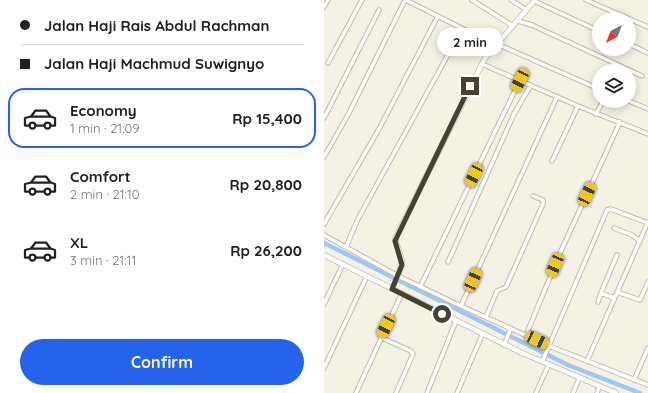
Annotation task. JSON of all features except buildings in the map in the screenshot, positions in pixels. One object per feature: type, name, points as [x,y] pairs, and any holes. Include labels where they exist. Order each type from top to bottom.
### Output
[{"type":"street","points":[[324,7],[328,0]]},
{"type":"street","points":[[328,63],[362,0]]},
{"type":"street","points":[[324,157],[349,113],[406,0],[462,29],[592,86]]},
{"type":"street","points":[[472,0],[513,26]]},
{"type":"street","points":[[511,0],[526,10]]},
{"type":"street","points":[[586,0],[648,27]]},
{"type":"street","points":[[392,287],[398,277],[402,261],[395,241],[396,236],[482,64],[496,44],[534,1],[592,28]]},
{"type":"street","points":[[324,118],[379,10]]},
{"type":"street","points":[[324,224],[379,129],[438,16]]},
{"type":"street","points":[[518,20],[532,25],[642,76]]},
{"type":"street","points":[[346,247],[358,219],[462,29]]},
{"type":"street","points":[[636,47],[648,53]]},
{"type":"street","points":[[482,64],[596,114],[648,134]]},
{"type":"street","points":[[421,285],[520,80]]},
{"type":"street","points":[[448,262],[514,114],[531,85]]},
{"type":"street","points":[[462,306],[557,97]]},
{"type":"street","points":[[636,104],[648,109]]},
{"type":"street","points":[[552,161],[578,106]]},
{"type":"street","points":[[596,114],[599,108]]},
{"type":"street","points":[[526,335],[561,251],[620,122]]},
{"type":"street","points":[[486,317],[497,291],[506,287],[543,204],[543,200],[533,196]]},
{"type":"street","points":[[543,361],[607,210],[611,209],[648,223],[587,361]]},
{"type":"street","points":[[614,228],[632,235],[640,241]]},
{"type":"street","points":[[324,235],[398,277],[421,285],[462,306],[526,335],[548,348],[587,361],[648,385]]},
{"type":"street","points":[[324,255],[392,287],[456,321],[543,361],[548,366],[616,393]]},
{"type":"street","points":[[598,302],[617,255]]},
{"type":"street","points":[[324,304],[342,264]]},
{"type":"street","points":[[324,368],[367,276]]},
{"type":"street","points":[[617,292],[640,300],[648,282]]},
{"type":"street","points":[[356,393],[380,337],[402,293]]},
{"type":"street","points":[[601,293],[614,298]]},
{"type":"street","points":[[427,393],[456,321]]},
{"type":"street","points":[[504,344],[511,329]]},
{"type":"street","points":[[456,393],[483,333]]},
{"type":"street","points":[[380,337],[411,351],[413,354],[396,393]]},
{"type":"street","points":[[634,380],[648,348]]},
{"type":"street","points":[[536,393],[548,366]]},
{"type":"street","points":[[573,393],[579,379]]},
{"type":"street","points":[[597,393],[599,386]]},
{"type":"waterway","points":[[324,243],[568,365],[640,393]]},
{"type":"route","points":[[442,314],[392,289],[402,265],[395,241],[396,236],[425,180],[470,86]]}]
